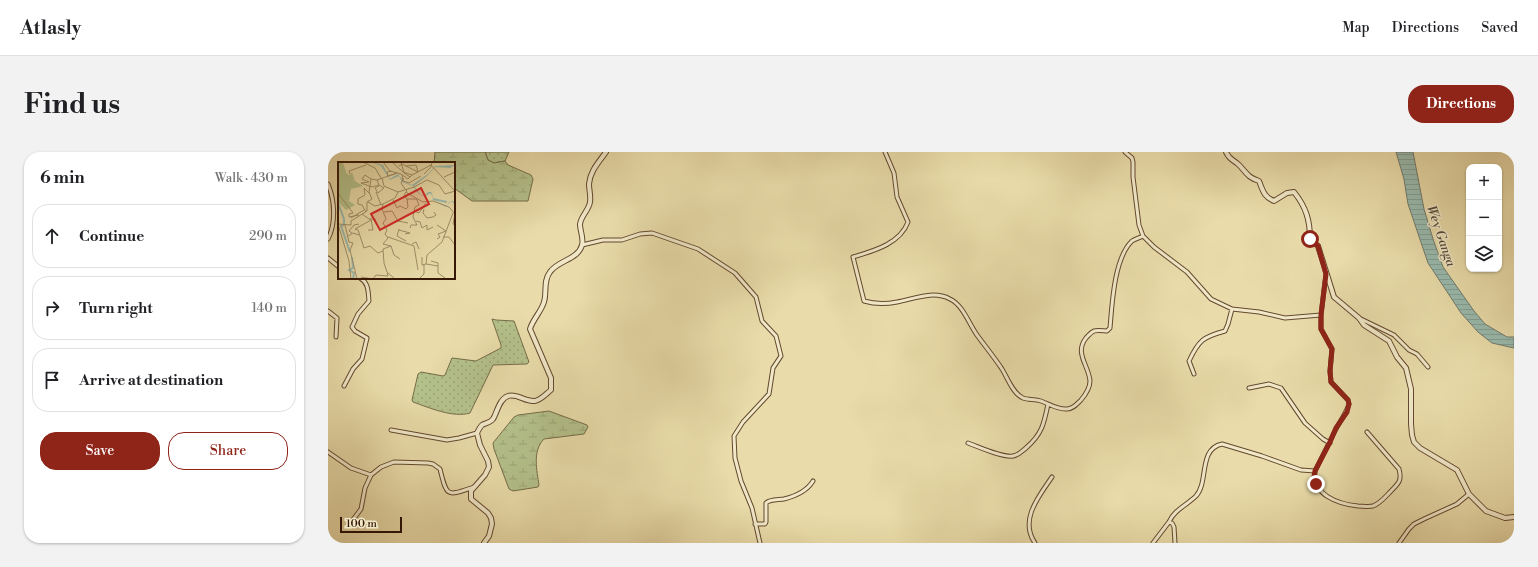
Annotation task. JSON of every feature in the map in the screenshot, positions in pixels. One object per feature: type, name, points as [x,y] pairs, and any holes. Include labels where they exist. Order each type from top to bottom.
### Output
[{"type":"street","points":[[390,430],[447,440],[459,438],[477,433],[482,425],[491,422],[503,399],[507,396],[516,395],[526,400],[534,401],[540,399],[550,390],[552,378],[530,329],[532,321],[538,314],[544,302],[546,282],[550,272],[557,265],[577,254],[582,245],[580,225],[590,203],[590,174],[606,152]]},
{"type":"street","points":[[885,152],[894,173],[897,196],[908,222],[902,233],[888,244],[872,252],[853,257],[864,300],[870,303],[896,302],[925,295],[944,296],[951,299],[958,305],[1017,393],[1023,398],[1040,400],[1048,404],[1067,409],[1075,407],[1085,395],[1089,389],[1090,380],[1082,356],[1081,348],[1092,331],[1107,331],[1110,328],[1114,281],[1126,248],[1132,241],[1143,236]]},
{"type":"street","points":[[1125,152],[1132,158],[1133,162],[1133,177],[1139,225],[1143,236],[1154,248],[1187,272],[1211,299],[1232,309],[1285,318],[1321,315]]},
{"type":"street","points":[[1226,152],[1229,159],[1239,165],[1246,175],[1259,181],[1264,194],[1268,199],[1274,201],[1288,193],[1294,192],[1302,202],[1310,224],[1310,239],[1318,246],[1334,297],[1359,318],[1394,335],[1409,350],[1417,354],[1428,367]]},
{"type":"street","points":[[328,184],[333,200],[333,229],[328,240]]},
{"type":"street","points":[[582,245],[603,240],[622,240],[640,234],[652,233],[698,249],[735,273],[756,297],[762,321],[776,336],[781,356],[773,368],[769,394],[743,422],[734,436],[735,458],[741,481],[752,508],[760,543]]},
{"type":"street","points":[[328,258],[338,266]]},
{"type":"street","points":[[1326,274],[1321,315],[1321,329],[1332,349],[1330,371],[1331,382],[1348,400],[1349,404],[1347,412],[1336,428],[1315,471],[1314,477],[1316,484],[1322,492],[1339,502],[1367,507],[1381,501],[1400,482],[1401,476],[1399,469],[1366,432]]},
{"type":"street","points":[[344,386],[353,369],[362,359],[367,338],[355,331],[352,327],[358,314],[369,302],[368,286],[365,280],[362,279]]},
{"type":"street","points":[[1194,374],[1190,361],[1196,348],[1204,338],[1225,331],[1232,309]]},
{"type":"street","points":[[328,311],[337,318],[336,337]]},
{"type":"street","points":[[1359,318],[1372,332],[1389,341],[1397,357],[1406,368],[1411,389],[1411,424],[1414,442],[1420,448],[1456,470],[1469,494],[1486,511],[1496,516],[1505,518],[1514,516]]},
{"type":"street","points":[[1249,388],[1269,384],[1281,388],[1305,424],[1323,439],[1330,442]]},
{"type":"street","points":[[968,443],[1003,455],[1013,456],[1020,454],[1036,439],[1044,424],[1048,404]]},
{"type":"street","points":[[477,433],[480,446],[488,460],[489,467],[485,475],[471,491],[471,499],[480,508],[488,513],[492,524],[489,536],[484,543]]},
{"type":"street","points":[[1153,543],[1178,510],[1197,495],[1208,455],[1216,446],[1222,444],[1301,470],[1315,471]]},
{"type":"street","points":[[328,452],[351,468],[371,475]]},
{"type":"street","points":[[352,521],[361,509],[365,488],[371,475],[381,467],[394,462],[433,464],[440,469],[444,488],[448,492],[455,494],[474,487]]},
{"type":"street","points":[[1035,543],[1028,531],[1031,514],[1034,504],[1052,477]]},
{"type":"street","points":[[755,524],[765,524],[766,503],[768,501],[802,493],[814,480]]},
{"type":"street","points":[[1399,543],[1414,524],[1457,504],[1469,494]]},
{"type":"street","points":[[1169,522],[1172,523],[1174,527],[1175,543]]},
{"type":"green space","points":[[435,152],[485,152],[488,160],[494,163],[505,161],[508,165],[531,175],[533,179],[528,201],[472,201],[455,189],[455,162],[434,162]]},
{"type":"green space","points":[[485,152],[509,152],[505,161],[494,163],[488,160]]},
{"type":"green space","points":[[492,319],[514,321],[529,362],[527,364],[493,365],[470,413],[449,413],[413,402],[412,400],[418,374],[421,372],[443,376],[445,375],[452,358],[476,361],[501,348]]},
{"type":"green space","points":[[549,411],[587,425],[588,427],[584,434],[544,439],[538,449],[536,461],[538,487],[513,491],[509,489],[493,443],[514,417],[518,415]]},
{"type":"water","points":[[1396,152],[1413,152],[1424,209],[1443,267],[1485,324],[1507,337],[1514,337],[1514,348],[1492,343],[1478,332],[1461,313],[1428,263],[1408,204],[1404,179]]},
{"type":"route","points":[[1310,239],[1318,246],[1326,274],[1321,315],[1321,329],[1332,349],[1333,354],[1330,371],[1331,382],[1348,400],[1349,404],[1347,412],[1336,428],[1315,471],[1314,477],[1316,484]]},
{"type":"water label","name":"Wey Ganga","points":[[1441,236]]}]
